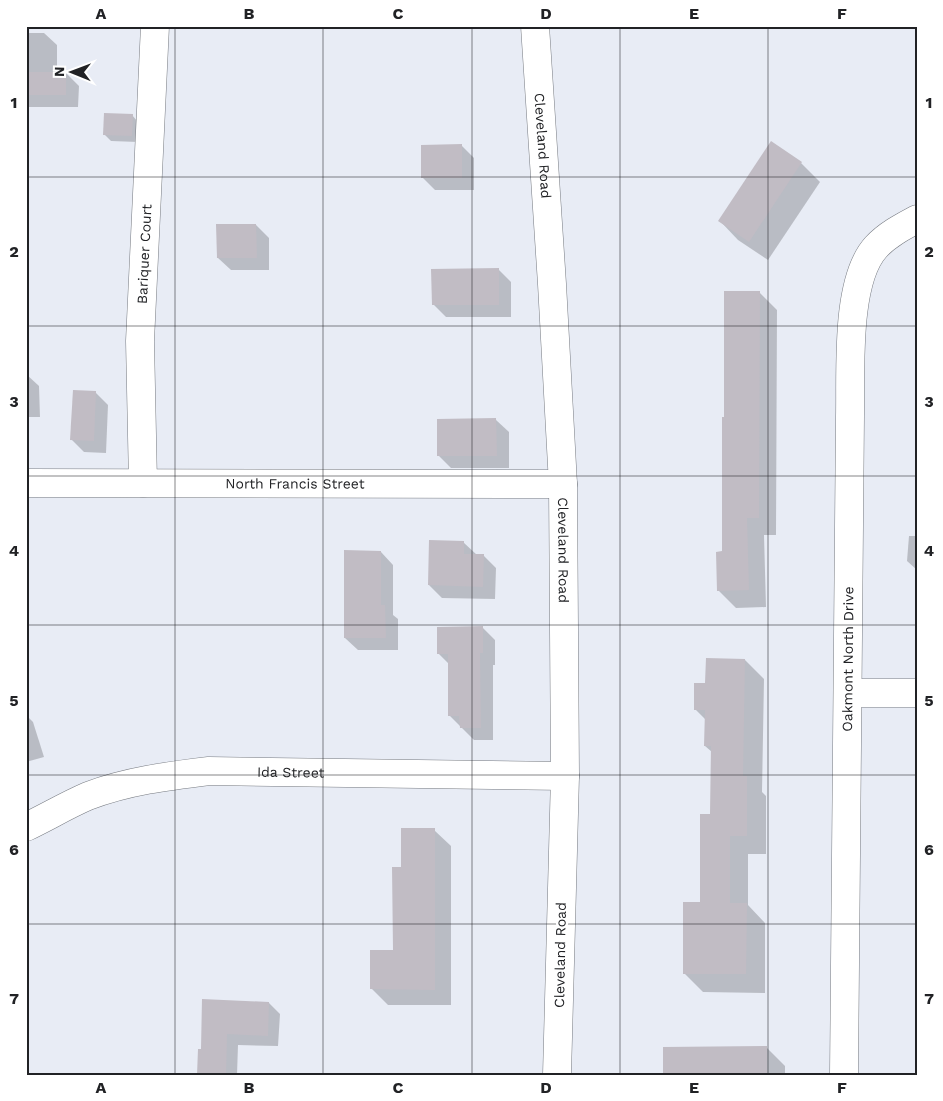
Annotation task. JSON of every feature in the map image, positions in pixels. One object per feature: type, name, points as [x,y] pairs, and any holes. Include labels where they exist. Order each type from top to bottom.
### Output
[{"type":"street","name":"Bariquer Court","points":[[143,483],[140,341],[155,26]]},
{"type":"street","name":"Cleveland Road","points":[[535,26],[563,484],[565,776],[558,1075]]},
{"type":"street","name":"Oakmont North Drive","points":[[844,1075],[852,339],[854,301],[861,273],[875,248],[892,233],[917,219]]},
{"type":"street","name":"North Francis Street","points":[[26,483],[563,484]]},
{"type":"street","points":[[848,694],[917,693]]},
{"type":"street","name":"Ida Street","points":[[26,827],[89,796],[127,784],[165,776],[208,772],[565,776]]},
{"type":"building","points":[[26,72],[66,72],[66,95],[26,95]]},
{"type":"building","points":[[104,113],[133,114],[132,136],[103,135]]},
{"type":"building","points":[[771,141],[802,162],[749,242],[718,221]]},
{"type":"building","points":[[462,144],[462,178],[421,178],[421,145]]},
{"type":"building","points":[[216,224],[256,224],[257,258],[217,258]]},
{"type":"building","points":[[499,268],[499,305],[432,305],[431,269]]},
{"type":"building","points":[[724,291],[760,291],[759,518],[747,518],[749,590],[717,591],[716,552],[722,551]]},
{"type":"building","points":[[73,390],[96,391],[94,441],[70,440]]},
{"type":"building","points":[[496,418],[497,456],[437,456],[437,419]]},
{"type":"building","points":[[429,540],[464,541],[464,554],[484,554],[483,587],[428,585]]},
{"type":"building","points":[[344,550],[381,551],[381,605],[385,605],[386,638],[344,638]]},
{"type":"building","points":[[483,626],[483,653],[480,653],[481,728],[460,728],[459,716],[448,716],[448,654],[437,654],[437,627]]},
{"type":"building","points":[[706,658],[745,659],[743,776],[747,776],[747,836],[730,836],[730,903],[747,903],[746,974],[683,974],[683,902],[700,902],[700,814],[710,814],[711,746],[704,746],[705,710],[694,710],[694,683],[705,683]]},
{"type":"building","points":[[401,828],[435,828],[435,990],[370,989],[370,950],[393,950],[392,867],[401,867]]},
{"type":"building","points":[[202,999],[269,1002],[268,1036],[227,1034],[226,1075],[197,1075],[198,1049],[201,1049]]},
{"type":"building","points":[[767,1046],[767,1075],[663,1074],[663,1047]]}]
